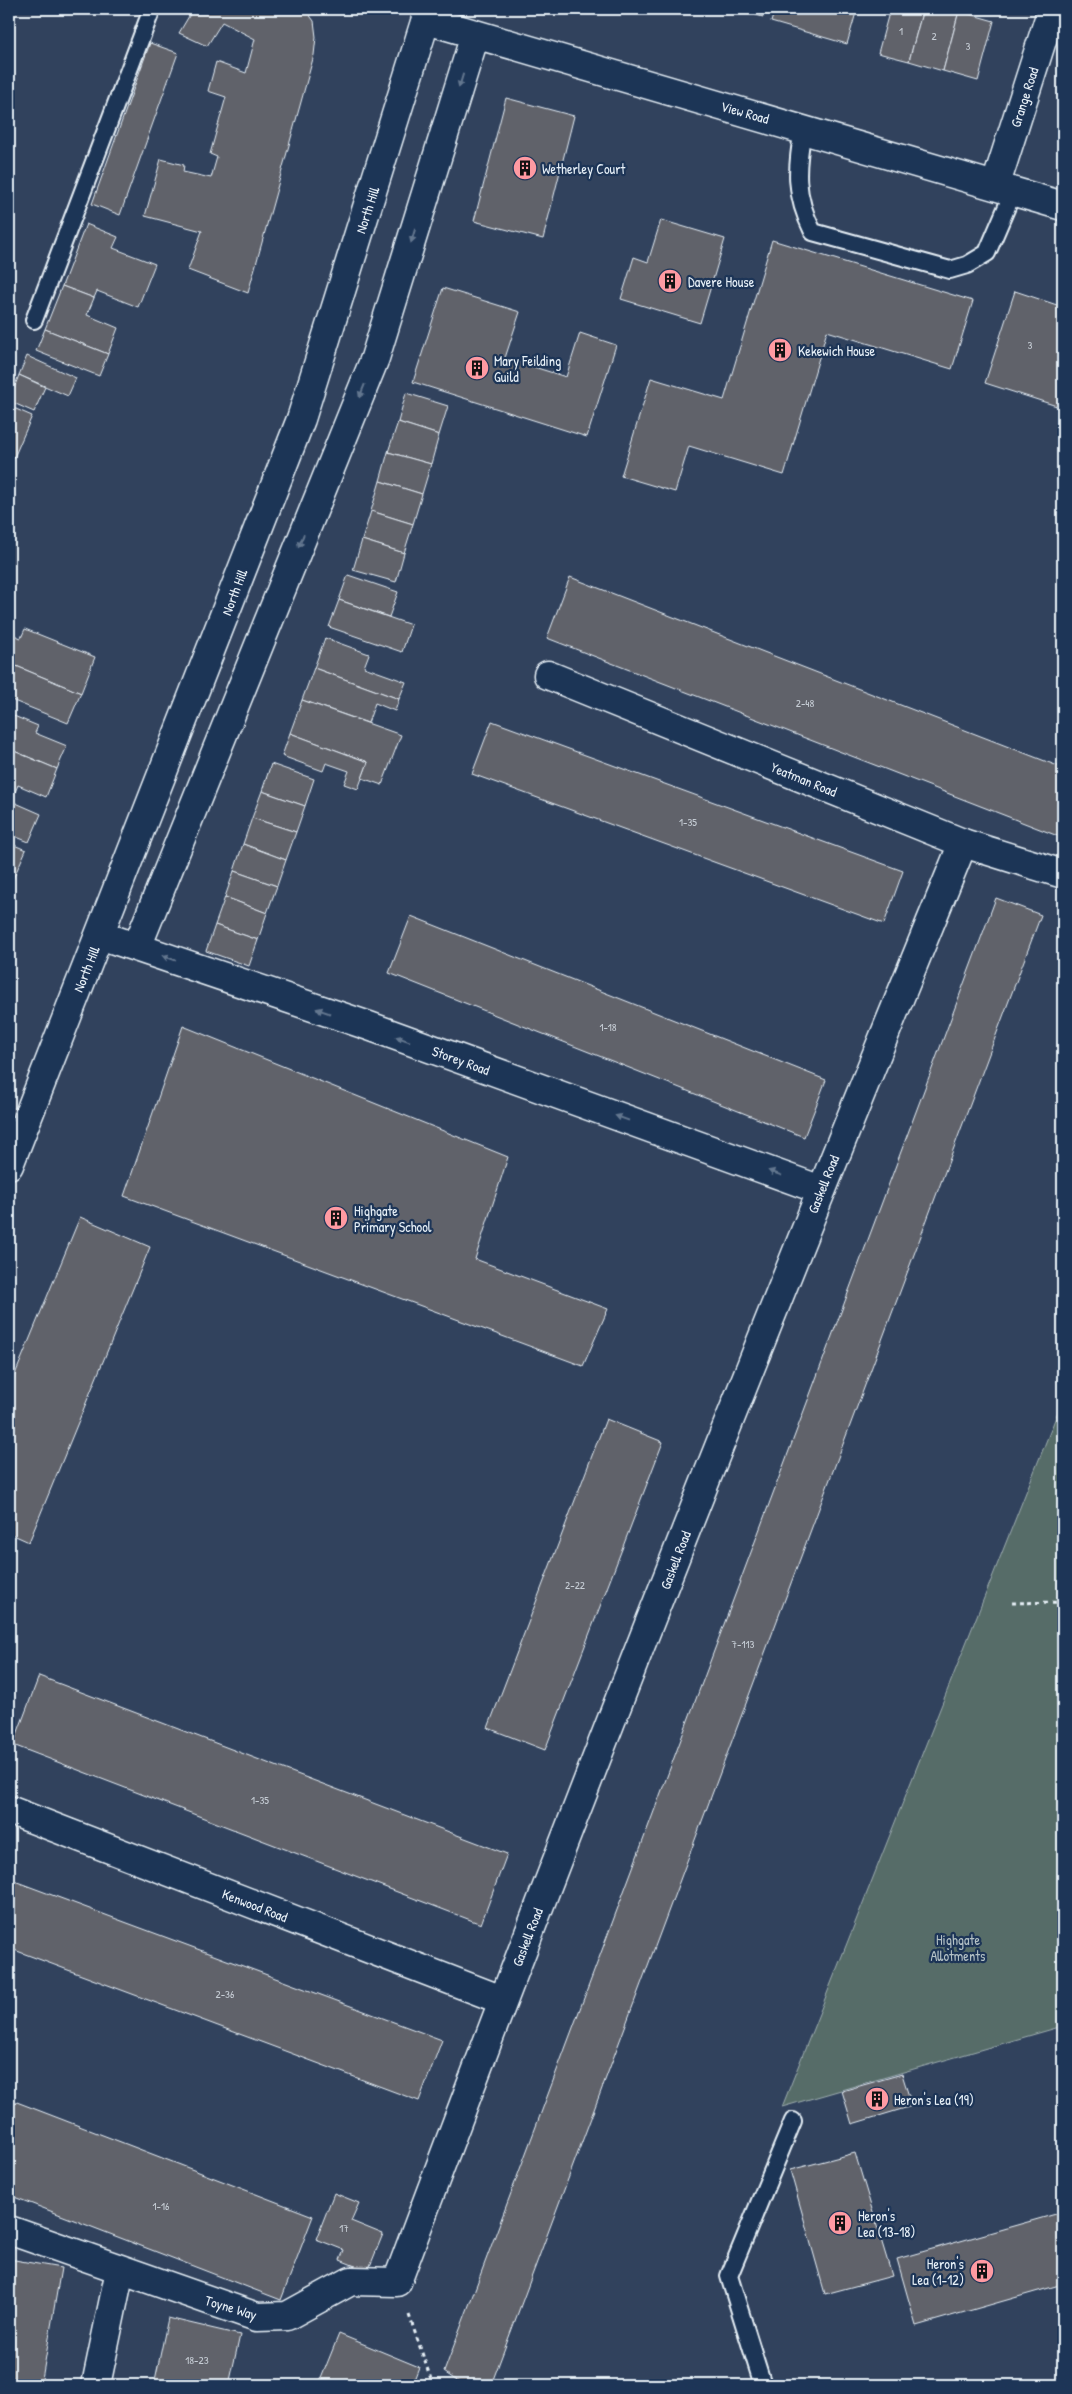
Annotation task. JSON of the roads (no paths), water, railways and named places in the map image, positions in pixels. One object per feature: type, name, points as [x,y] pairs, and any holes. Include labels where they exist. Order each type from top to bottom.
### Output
[{"type":"street","name":"Grange Road","points":[[1005,187],[1052,9]]},
{"type":"street","name":"View Road","points":[[428,15],[475,35],[1005,187],[1063,206]]},
{"type":"street","name":"North Hill","points":[[11,1148],[100,935],[301,419],[428,15]]},
{"type":"street","points":[[138,947],[375,358],[475,35]]},
{"type":"street","name":"Yeatman Road","points":[[548,675],[963,843],[1063,874]]},
{"type":"street","name":"Gaskell Road","points":[[397,2282],[502,2000],[820,1190],[963,843]]},
{"type":"street","name":"Storey Road","points":[[100,935],[369,1026],[820,1190]]},
{"type":"street","name":"Kenwood Road","points":[[9,1810],[502,2000]]},
{"type":"street","name":"Toyne Way","points":[[9,2230],[257,2317],[287,2316],[351,2281],[397,2282]]},
{"type":"street","points":[[96,2385],[120,2270]]},
{"type":"lane","points":[[34,320],[152,9]]},
{"type":"lane","points":[[803,129],[797,164],[801,208],[813,232],[950,270],[967,265],[988,253],[1005,187]]},
{"type":"lane","points":[[763,2385],[729,2276],[793,2121]]},
{"type":"place","name":"Wetherley Court","points":[[525,168]]},
{"type":"place","name":"Davere House","points":[[670,281]]},
{"type":"place","name":"Kekewich House","points":[[780,350]]},
{"type":"place","name":"Mary Feilding Guild","points":[[477,368]]},
{"type":"place","name":"Highgate Primary School","points":[[336,1218]]},
{"type":"place","name":"Heron's Lea (19)","points":[[877,2099]]},
{"type":"place","name":"Heron's Lea (13-18)","points":[[840,2223]]},
{"type":"place","name":"Heron's Lea (1-12)","points":[[982,2271]]},
{"type":"park label","name":"Highgate Allotments","points":[[958,1948]]}]
